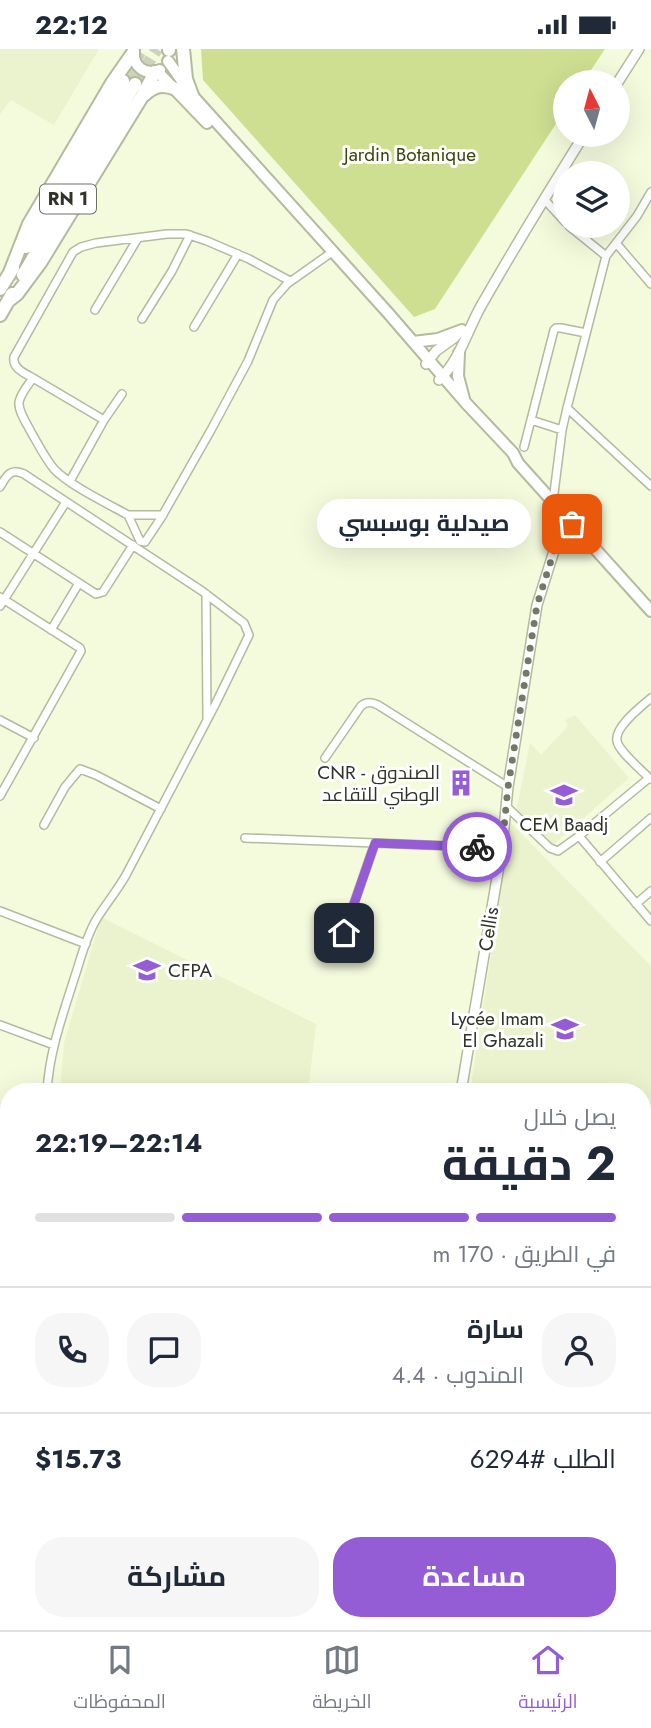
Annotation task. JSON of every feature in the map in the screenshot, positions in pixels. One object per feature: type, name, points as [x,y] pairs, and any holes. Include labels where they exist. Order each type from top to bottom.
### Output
[{"type":"highway","points":[[183,49],[186,79],[192,95]]},
{"type":"highway","points":[[127,78],[131,50]]},
{"type":"highway","points":[[8,301],[17,294],[40,263],[156,71]]},
{"type":"highway","name":"RN 1","points":[[0,289],[127,78]]},
{"type":"highway","name":"RN 1","points":[[0,314],[127,78]]},
{"type":"highway","points":[[141,98],[151,89],[160,86],[176,89]]},
{"type":"main road","points":[[131,50],[139,68],[149,72],[163,67],[169,52]]},
{"type":"main road","points":[[169,52],[192,95],[413,342],[427,362]]},
{"type":"main road","points":[[156,71],[176,89],[427,362],[509,458],[518,463]]},
{"type":"main road","points":[[413,342],[438,339],[462,330]]},
{"type":"main road","points":[[459,353],[458,376],[465,402]]},
{"type":"main road","points":[[441,379],[513,453],[518,463],[651,611]]},
{"type":"street","points":[[626,70],[639,49]]},
{"type":"street","points":[[441,379],[459,353],[480,309],[576,147]]},
{"type":"street","points":[[553,502],[562,430],[606,256],[637,216],[651,192]]},
{"type":"street","points":[[544,199],[553,209]]},
{"type":"street","points":[[104,420],[33,378],[15,366],[13,361],[73,252],[87,245],[178,233],[239,254],[290,281]]},
{"type":"street","points":[[142,319],[173,271],[190,236]]},
{"type":"street","points":[[95,310],[138,238]]},
{"type":"street","points":[[584,238],[606,256]]},
{"type":"street","points":[[616,243],[650,280]]},
{"type":"street","points":[[194,327],[239,254]]},
{"type":"street","points":[[128,515],[140,541],[149,537],[248,361],[273,300],[290,281],[328,255]]},
{"type":"street","points":[[427,362],[439,348],[462,330],[480,309]]},
{"type":"street","points":[[524,447],[554,330],[561,328],[586,333]]},
{"type":"street","points":[[33,378],[22,395],[20,408],[54,468],[70,481],[128,515],[163,515]]},
{"type":"street","points":[[70,481],[121,394]]},
{"type":"street","points":[[567,408],[651,486]]},
{"type":"street","points":[[531,420],[562,430]]},
{"type":"street","points":[[0,488],[9,473],[18,471],[205,594],[244,624],[249,635],[118,891],[95,922],[54,1045],[48,1083]]},
{"type":"street","points":[[0,796],[81,651],[51,629],[1,601],[66,502]]},
{"type":"street","name":"Cellis","points":[[463,1083],[502,848],[508,787],[537,605],[554,551],[572,524]]},
{"type":"street","points":[[0,532],[96,594],[103,592],[133,545]]},
{"type":"street","points":[[51,629],[79,583]]},
{"type":"street","points":[[205,594],[207,720]]},
{"type":"street","points":[[506,806],[555,851],[579,837],[650,779],[621,750],[616,740],[625,722],[651,698]]},
{"type":"street","points":[[325,758],[361,706],[372,702],[508,787]]},
{"type":"street","points":[[0,720],[34,738]]},
{"type":"street","points":[[44,825],[65,787],[79,769],[161,809]]},
{"type":"street","points":[[600,862],[651,818]]},
{"type":"street","points":[[579,837],[651,921]]},
{"type":"street","points":[[245,838],[502,848]]},
{"type":"street","points":[[336,955],[375,843]]},
{"type":"street","points":[[636,904],[651,891]]},
{"type":"street","points":[[0,911],[86,944]]},
{"type":"street","points":[[0,1025],[54,1045]]},
{"type":"shaded area","points":[[0,49],[99,49],[54,125],[11,100],[0,114]]},
{"type":"shaded area","name":"CEM Baadj","points":[[575,715],[629,778],[552,846],[516,812],[530,743],[541,755],[568,726],[565,720]]},
{"type":"shaded area","name":"Lycée Imam El Ghazali","points":[[511,823],[651,966],[651,1083],[471,1083]]},
{"type":"shaded area","name":"CFPA","points":[[101,917],[316,1024],[309,1083],[61,1083],[64,1043]]},
{"type":"green space","name":"Jardin Botanique","points":[[201,49],[605,49],[591,70],[553,70],[553,128],[435,309],[414,317],[203,80]]},
{"type":"tunnel","points":[[125,78],[142,49]]},
{"type":"tunnel","points":[[135,84],[157,49]]},
{"type":"way so far","points":[[477,847],[502,848],[508,787],[537,605],[554,551],[572,524]]},
{"type":"place","name":"صيدلية بوسبسي","points":[[572,524]]},
{"type":"place","name":"CNR - الصندوق الوطني للتقاعد","points":[[461,783]]},
{"type":"place","name":"CEM Baadj","points":[[564,795]]},
{"type":"place","name":"CFPA","points":[[147,970]]},
{"type":"place","name":"Lycée Imam El Ghazali","points":[[565,1029]]},
{"type":"route","points":[[344,933],[375,843],[477,847]]}]
